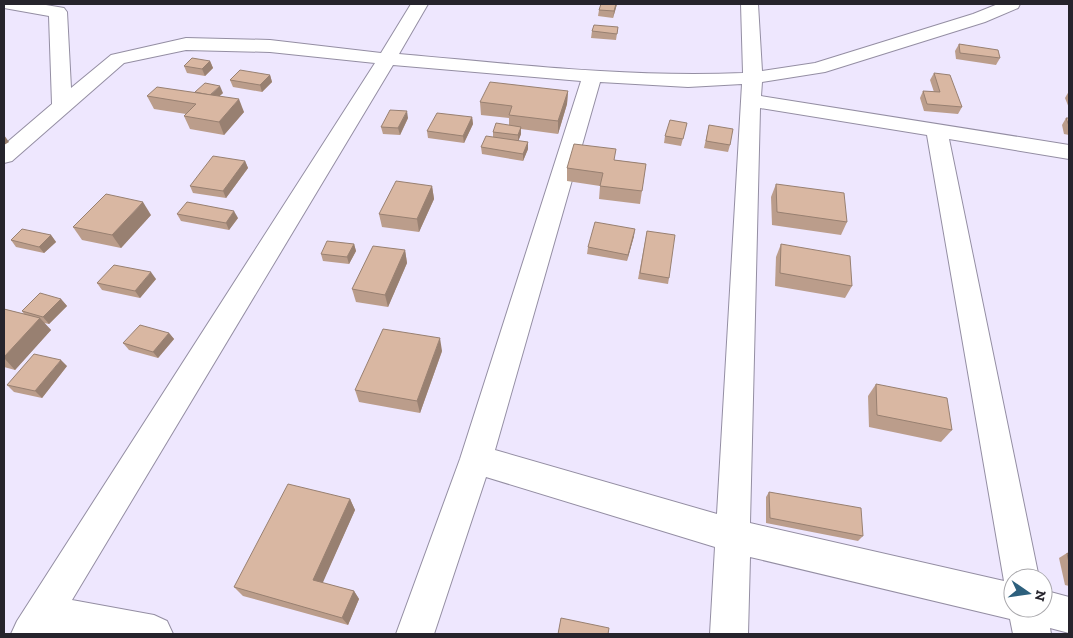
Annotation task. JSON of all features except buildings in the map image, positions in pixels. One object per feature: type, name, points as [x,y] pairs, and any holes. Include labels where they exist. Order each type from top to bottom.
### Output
[{"type":"street","points":[[10,4],[58,12],[62,106]]},
{"type":"street","points":[[154,634],[37,624],[387,59],[419,4]]},
{"type":"street","points":[[729,634],[751,89],[749,4]]},
{"type":"street","points":[[751,89],[979,18],[1012,4]]},
{"type":"street","points":[[4,156],[118,59],[186,44],[270,46],[387,59],[592,76],[688,81],[751,89],[937,131],[1069,152]]},
{"type":"street","points":[[415,634],[476,460],[592,76]]},
{"type":"street","points":[[937,131],[1019,568]]},
{"type":"street","points":[[476,460],[733,536],[1003,599]]},
{"type":"street","points":[[1053,611],[1069,615]]},
{"type":"street","points":[[1028,618],[1032,634]]}]
